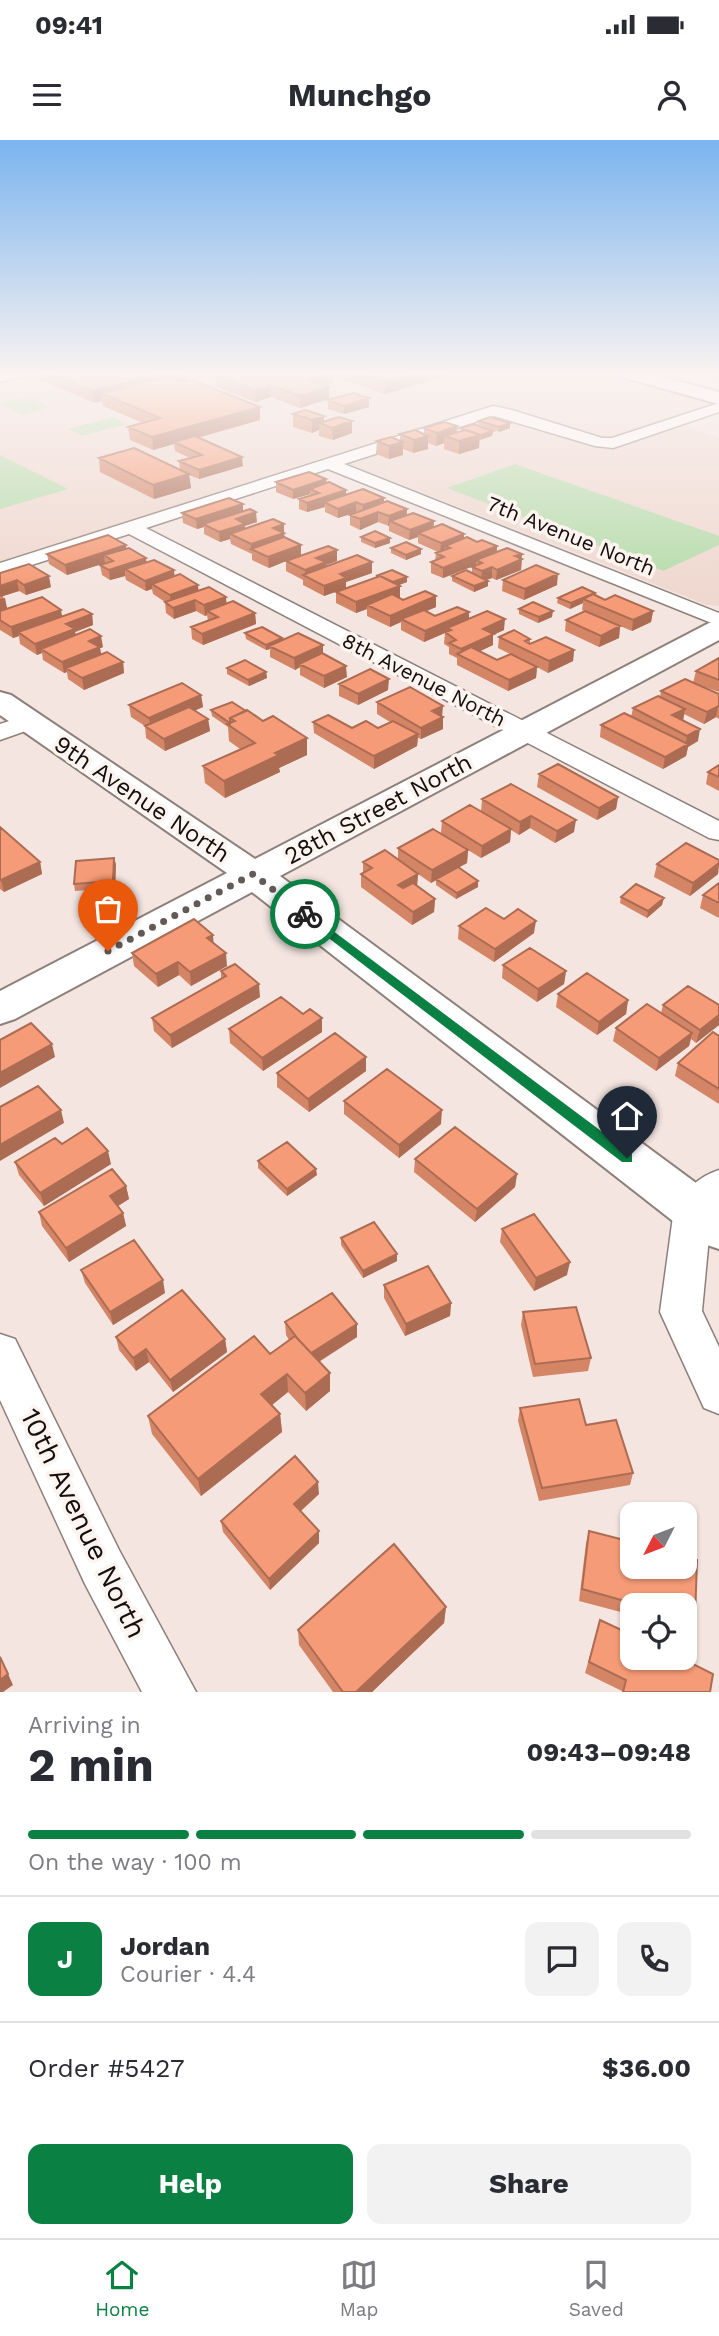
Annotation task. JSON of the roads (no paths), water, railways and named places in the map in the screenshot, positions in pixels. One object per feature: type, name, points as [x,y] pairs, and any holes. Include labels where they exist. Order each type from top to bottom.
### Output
[{"type":"street","points":[[0,569],[385,445]]},
{"type":"street","name":"7th Avenue North","points":[[329,464],[719,620]]},
{"type":"street","name":"8th Avenue North","points":[[130,527],[719,832]]},
{"type":"street","name":"28th Street North","points":[[0,1009],[719,629]]},
{"type":"street","name":"9th Avenue North","points":[[9,719],[253,874],[710,1208]]},
{"type":"street","points":[[710,1208],[681,1312],[719,1393]]},
{"type":"street","name":"10th Avenue North","points":[[0,1353],[102,1567],[170,1692]]}]
